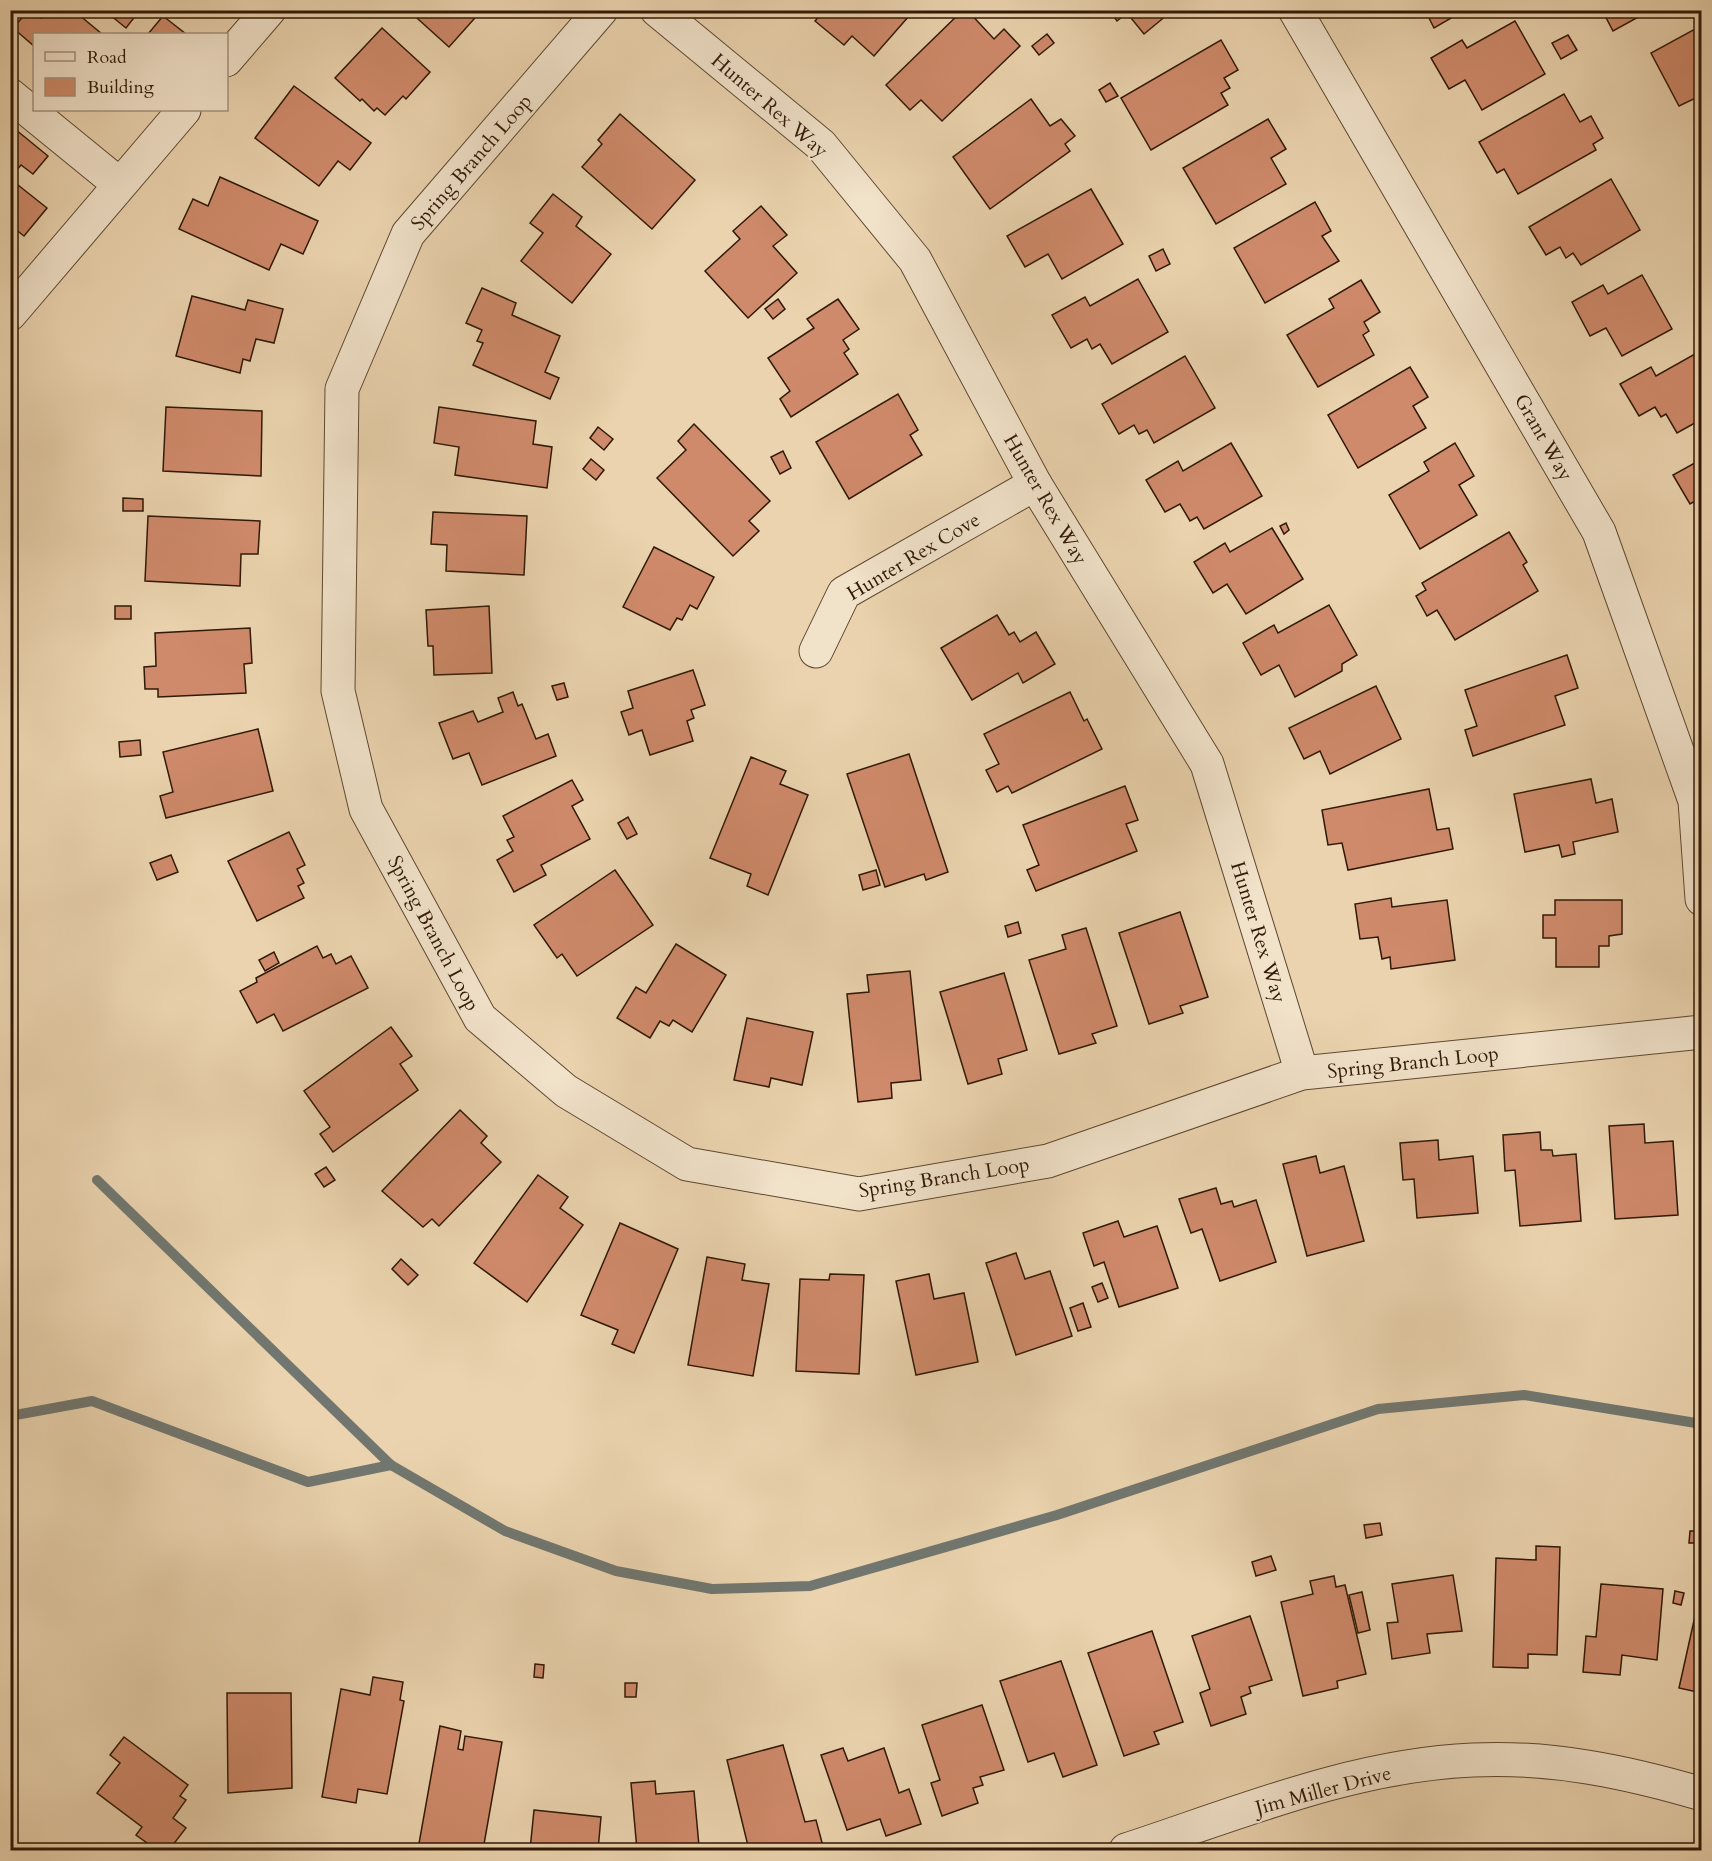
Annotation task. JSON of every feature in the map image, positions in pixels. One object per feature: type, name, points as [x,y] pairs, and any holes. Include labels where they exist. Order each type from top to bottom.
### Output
[{"type":"street","points":[[228,58],[269,10]]},
{"type":"street","name":"Spring Branch Loop","points":[[601,10],[408,234],[342,389],[338,692],[366,809],[480,1018],[566,1091],[687,1164],[859,1194],[1048,1161],[1302,1073],[1701,1032]]},
{"type":"street","name":"Hunter Rex Way","points":[[657,10],[821,145],[915,260],[1035,484],[1207,764],[1302,1073]]},
{"type":"street","name":"Grant Way","points":[[1296,10],[1599,532],[1695,801],[1701,899]]},
{"type":"street","points":[[10,95],[119,184]]},
{"type":"street","points":[[10,314],[182,111]]},
{"type":"street","name":"Hunter Rex Cove","points":[[816,651],[843,593],[1035,484]]},
{"type":"street","name":"Jim Miller Drive","points":[[1126,1851],[1338,1781],[1425,1764],[1474,1760],[1593,1767],[1651,1779],[1701,1794]]},
{"type":"building","points":[[29,10],[41,18],[46,13],[44,10],[73,10],[101,33],[33,33],[33,45],[13,28]]},
{"type":"building","points":[[104,10],[140,10],[126,28]]},
{"type":"building","points":[[408,10],[482,10],[449,47]]},
{"type":"building","points":[[825,10],[903,10],[909,16],[874,56],[852,36],[844,45],[815,21]]},
{"type":"building","points":[[963,10],[967,10],[994,39],[1004,29],[1020,46],[942,121],[921,100],[910,110],[886,85]]},
{"type":"building","points":[[1109,10],[1173,10],[1144,34],[1127,13],[1117,21]]},
{"type":"building","points":[[1425,10],[1465,10],[1434,28]]},
{"type":"building","points":[[1602,10],[1651,10],[1613,31]]},
{"type":"building","points":[[1702,12],[1702,95],[1679,106],[1651,53],[1699,27],[1694,16]]},
{"type":"building","points":[[163,16],[185,33],[149,33]]},
{"type":"building","points":[[1515,21],[1545,74],[1482,110],[1465,80],[1449,89],[1431,58],[1462,40],[1467,48]]},
{"type":"building","points":[[382,28],[430,72],[406,99],[403,96],[385,115],[377,108],[374,111],[362,99],[360,101],[335,78]]},
{"type":"building","points":[[1047,34],[1054,43],[1039,55],[1032,46]]},
{"type":"building","points":[[1568,35],[1577,50],[1561,59],[1552,43]]},
{"type":"building","points":[[1221,40],[1238,70],[1224,78],[1230,88],[1221,93],[1228,105],[1151,150],[1121,98]]},
{"type":"building","points":[[1110,83],[1118,96],[1106,102],[1099,90]]},
{"type":"building","points":[[294,86],[371,143],[350,170],[338,161],[319,186],[255,138]]},
{"type":"building","points":[[1564,94],[1580,122],[1591,116],[1603,138],[1593,144],[1596,150],[1518,194],[1504,169],[1497,173],[1479,142]]},
{"type":"building","points":[[1031,99],[1050,126],[1061,119],[1075,136],[1065,144],[1070,151],[990,209],[953,157]]},
{"type":"building","points":[[620,114],[695,180],[652,229],[582,167],[602,144],[598,140]]},
{"type":"building","points":[[1268,119],[1286,149],[1271,158],[1286,184],[1216,224],[1183,168]]},
{"type":"building","points":[[10,125],[48,156],[33,174],[21,165],[10,178]]},
{"type":"building","points":[[220,177],[318,221],[303,254],[281,244],[269,270],[179,229],[193,199],[208,206]]},
{"type":"building","points":[[1611,179],[1640,230],[1581,265],[1573,253],[1566,258],[1560,247],[1546,255],[1529,227]]},
{"type":"building","points":[[18,185],[47,208],[24,236],[10,225],[10,195]]},
{"type":"building","points":[[1091,189],[1123,244],[1062,279],[1048,254],[1025,267],[1007,236]]},
{"type":"building","points":[[553,194],[582,217],[576,226],[611,254],[572,303],[521,261],[543,233],[530,223]]},
{"type":"building","points":[[1315,202],[1331,231],[1322,236],[1339,261],[1265,303],[1234,248]]},
{"type":"building","points":[[761,206],[787,235],[773,246],[797,273],[748,318],[705,271],[740,239],[733,231]]},
{"type":"building","points":[[1163,249],[1170,264],[1156,271],[1149,256]]},
{"type":"building","points":[[1642,275],[1672,329],[1622,356],[1606,328],[1590,336],[1572,302],[1603,285],[1608,294]]},
{"type":"building","points":[[1138,279],[1168,332],[1112,364],[1100,344],[1092,349],[1087,339],[1071,348],[1052,315],[1085,297],[1090,306]]},
{"type":"building","points":[[1361,280],[1380,312],[1364,322],[1369,331],[1363,335],[1374,355],[1318,387],[1287,335],[1334,308],[1329,299]]},
{"type":"building","points":[[482,288],[516,303],[512,315],[560,336],[545,372],[559,378],[550,399],[473,365],[483,343],[477,341],[482,330],[466,323]]},
{"type":"building","points":[[192,296],[245,310],[248,300],[283,309],[274,343],[256,339],[250,361],[243,359],[240,373],[176,356]]},
{"type":"building","points":[[778,299],[785,309],[773,319],[765,309]]},
{"type":"building","points":[[838,299],[859,329],[843,340],[849,349],[844,353],[858,374],[791,417],[780,399],[790,391],[768,358],[814,328],[807,319]]},
{"type":"building","points":[[1702,350],[1702,419],[1677,433],[1666,414],[1661,417],[1655,407],[1639,416],[1620,384],[1651,367],[1656,376]]},
{"type":"building","points":[[1185,356],[1215,408],[1154,443],[1147,430],[1139,434],[1134,425],[1119,434],[1102,404]]},
{"type":"building","points":[[1410,367],[1428,397],[1413,406],[1426,428],[1358,468],[1328,415]]},
{"type":"building","points":[[898,394],[918,430],[910,435],[922,455],[849,499],[816,442]]},
{"type":"building","points":[[166,407],[262,411],[261,476],[163,471]]},
{"type":"building","points":[[439,407],[536,421],[533,444],[552,447],[547,488],[455,475],[459,447],[434,443]]},
{"type":"building","points":[[694,424],[770,501],[749,521],[759,531],[733,556],[657,478],[686,450],[678,441]]},
{"type":"building","points":[[598,427],[613,439],[604,450],[590,438]]},
{"type":"building","points":[[1231,443],[1262,496],[1204,529],[1197,517],[1190,521],[1180,504],[1165,512],[1146,480],[1178,461],[1183,471]]},
{"type":"building","points":[[1455,443],[1474,476],[1459,485],[1477,515],[1420,549],[1389,495],[1429,471],[1424,462]]},
{"type":"building","points":[[783,451],[791,468],[780,474],[771,457]]},
{"type":"building","points":[[591,459],[604,470],[596,480],[583,469]]},
{"type":"building","points":[[1702,459],[1702,497],[1690,504],[1673,475]]},
{"type":"building","points":[[123,498],[143,499],[143,511],[123,511]]},
{"type":"building","points":[[433,512],[527,516],[524,575],[446,571],[447,545],[431,544]]},
{"type":"building","points":[[148,516],[260,521],[258,554],[241,554],[240,586],[145,581]]},
{"type":"building","points":[[1286,523],[1289,530],[1284,534],[1280,526]]},
{"type":"building","points":[[1272,528],[1303,579],[1246,614],[1227,584],[1213,593],[1194,562],[1225,543],[1230,552]]},
{"type":"building","points":[[1509,532],[1527,562],[1523,565],[1538,591],[1455,640],[1437,610],[1427,616],[1416,596],[1426,590],[1422,583]]},
{"type":"building","points":[[654,547],[714,577],[697,609],[690,605],[682,620],[677,618],[670,630],[623,607]]},
{"type":"building","points":[[1329,605],[1357,655],[1342,664],[1342,671],[1295,697],[1279,665],[1261,675],[1243,643],[1274,625],[1278,633]]},
{"type":"building","points":[[115,606],[131,606],[131,619],[115,619]]},
{"type":"building","points":[[489,606],[492,673],[434,675],[433,646],[428,646],[426,610]]},
{"type":"building","points":[[997,615],[1009,635],[1014,632],[1020,642],[1036,632],[1055,664],[1023,683],[1018,673],[972,700],[941,648]]},
{"type":"building","points":[[250,628],[252,663],[244,664],[246,693],[158,697],[158,689],[145,689],[144,667],[156,666],[155,633]]},
{"type":"building","points":[[1567,655],[1578,688],[1555,696],[1565,725],[1473,756],[1465,730],[1477,726],[1465,690]]},
{"type":"building","points":[[693,670],[705,705],[691,710],[694,718],[687,721],[693,741],[650,755],[642,730],[629,735],[621,712],[633,708],[628,691]]},
{"type":"building","points":[[564,683],[568,697],[557,700],[552,686]]},
{"type":"building","points":[[1376,686],[1401,739],[1330,774],[1320,751],[1304,759],[1289,728]]},
{"type":"building","points":[[513,692],[518,706],[522,704],[536,739],[548,734],[556,756],[482,785],[469,753],[453,759],[439,723],[473,711],[478,722],[503,712],[498,698]]},
{"type":"building","points":[[1070,692],[1084,721],[1087,719],[1102,749],[1012,793],[1008,786],[997,792],[986,770],[999,764],[984,734]]},
{"type":"building","points":[[258,729],[273,791],[166,818],[160,796],[173,792],[163,752]]},
{"type":"building","points":[[140,740],[141,755],[120,757],[119,742]]},
{"type":"building","points":[[909,754],[948,872],[926,880],[924,874],[885,887],[847,774]]},
{"type":"building","points":[[751,757],[786,771],[780,784],[808,795],[768,895],[747,886],[751,874],[710,858]]},
{"type":"building","points":[[1591,779],[1596,803],[1612,799],[1618,832],[1573,842],[1575,854],[1562,857],[1559,845],[1525,852],[1514,794]]},
{"type":"building","points":[[572,780],[583,800],[572,806],[590,839],[541,865],[546,875],[514,892],[497,860],[513,851],[507,840],[514,837],[503,816]]},
{"type":"building","points":[[1125,786],[1138,820],[1126,824],[1137,851],[1036,891],[1027,870],[1039,865],[1023,825]]},
{"type":"building","points":[[1429,789],[1437,830],[1449,828],[1453,849],[1348,870],[1342,843],[1328,845],[1322,810]]},
{"type":"building","points":[[628,817],[637,834],[627,839],[618,823]]},
{"type":"building","points":[[289,832],[305,865],[297,869],[304,883],[298,886],[304,898],[257,921],[228,861]]},
{"type":"building","points":[[171,855],[178,872],[157,880],[150,863]]},
{"type":"building","points":[[615,870],[653,925],[577,976],[562,954],[557,958],[534,925]]},
{"type":"building","points":[[876,870],[880,885],[863,890],[859,875]]},
{"type":"building","points":[[1391,898],[1392,907],[1447,900],[1455,960],[1391,969],[1390,957],[1382,959],[1378,937],[1360,939],[1355,904]]},
{"type":"building","points":[[1555,900],[1622,900],[1622,934],[1609,936],[1609,946],[1599,946],[1599,967],[1556,967],[1556,938],[1543,938],[1543,915],[1555,915]]},
{"type":"building","points":[[1180,912],[1208,997],[1180,1006],[1183,1013],[1149,1024],[1119,933]]},
{"type":"building","points":[[1018,922],[1021,933],[1008,937],[1005,926]]},
{"type":"building","points":[[1086,928],[1117,1026],[1092,1034],[1096,1043],[1059,1054],[1029,960],[1066,949],[1062,935]]},
{"type":"building","points":[[676,944],[726,975],[692,1032],[673,1020],[669,1026],[660,1021],[650,1038],[617,1018],[636,987],[646,993]]},
{"type":"building","points":[[317,946],[323,958],[331,954],[336,964],[351,956],[368,988],[283,1031],[274,1014],[257,1023],[240,991],[257,982],[256,978]]},
{"type":"building","points":[[274,952],[279,963],[265,971],[259,960]]},
{"type":"building","points":[[910,971],[921,1080],[891,1083],[892,1098],[858,1102],[847,994],[869,992],[867,975]]},
{"type":"building","points":[[1004,973],[1027,1050],[998,1059],[1002,1074],[968,1084],[940,992]]},
{"type":"building","points":[[747,1018],[813,1032],[802,1085],[771,1078],[769,1087],[734,1080]]},
{"type":"building","points":[[391,1027],[412,1056],[400,1064],[418,1090],[333,1152],[320,1134],[330,1127],[304,1091]]},
{"type":"building","points":[[460,1110],[487,1136],[481,1143],[501,1162],[439,1226],[432,1219],[423,1227],[382,1191]]},
{"type":"building","points":[[1644,1124],[1645,1143],[1673,1141],[1678,1215],[1615,1219],[1609,1126]]},
{"type":"building","points":[[1540,1132],[1541,1150],[1552,1150],[1553,1156],[1576,1154],[1581,1221],[1520,1226],[1515,1170],[1505,1171],[1503,1135]]},
{"type":"building","points":[[1438,1140],[1439,1160],[1473,1156],[1478,1213],[1417,1218],[1414,1179],[1403,1180],[1400,1143]]},
{"type":"building","points":[[1316,1156],[1320,1173],[1344,1166],[1364,1241],[1307,1256],[1283,1164]]},
{"type":"building","points":[[326,1167],[335,1180],[324,1187],[315,1174]]},
{"type":"building","points":[[538,1175],[568,1197],[560,1208],[583,1225],[527,1302],[474,1263]]},
{"type":"building","points":[[1216,1188],[1221,1204],[1232,1201],[1234,1207],[1256,1200],[1276,1262],[1220,1281],[1202,1229],[1191,1233],[1179,1199]]},
{"type":"building","points":[[1118,1221],[1124,1237],[1157,1226],[1178,1288],[1119,1307],[1104,1262],[1094,1266],[1083,1233]]},
{"type":"building","points":[[620,1223],[678,1249],[634,1353],[612,1344],[618,1330],[581,1315]]},
{"type":"building","points":[[1016,1253],[1025,1279],[1050,1271],[1072,1336],[1016,1355],[986,1263]]},
{"type":"building","points":[[707,1257],[745,1264],[742,1280],[769,1284],[753,1376],[688,1365]]},
{"type":"building","points":[[401,1259],[418,1275],[408,1285],[392,1269]]},
{"type":"building","points":[[830,1274],[864,1275],[859,1374],[796,1371],[800,1279],[829,1280]]},
{"type":"building","points":[[929,1274],[934,1299],[964,1293],[978,1362],[916,1375],[896,1281]]},
{"type":"building","points":[[1102,1283],[1108,1298],[1098,1302],[1092,1287]]},
{"type":"building","points":[[1083,1303],[1091,1327],[1078,1331],[1070,1308]]},
{"type":"building","points":[[1380,1523],[1382,1535],[1366,1538],[1364,1525]]},
{"type":"building","points":[[1690,1531],[1698,1531],[1697,1543],[1689,1543]]},
{"type":"building","points":[[1536,1546],[1560,1547],[1557,1655],[1528,1654],[1528,1668],[1493,1667],[1496,1558],[1536,1560]]},
{"type":"building","points":[[1271,1556],[1276,1570],[1256,1576],[1252,1562]]},
{"type":"building","points":[[1453,1575],[1462,1631],[1427,1634],[1430,1653],[1392,1659],[1387,1623],[1398,1622],[1392,1584]]},
{"type":"building","points":[[1334,1576],[1336,1587],[1345,1585],[1366,1674],[1337,1681],[1338,1688],[1303,1696],[1281,1602],[1313,1594],[1310,1581]]},
{"type":"building","points":[[1601,1584],[1663,1589],[1657,1660],[1622,1655],[1620,1675],[1583,1672],[1586,1636],[1596,1637]]},
{"type":"building","points":[[1675,1591],[1684,1593],[1681,1605],[1673,1603]]},
{"type":"building","points":[[1362,1592],[1370,1630],[1358,1633],[1349,1595]]},
{"type":"building","points":[[1699,1598],[1702,1598],[1702,1693],[1679,1688]]},
{"type":"building","points":[[1250,1616],[1272,1680],[1249,1687],[1251,1693],[1241,1697],[1246,1714],[1211,1726],[1200,1693],[1210,1689],[1192,1636]]},
{"type":"building","points":[[1152,1631],[1183,1722],[1154,1732],[1159,1744],[1124,1756],[1088,1653]]},
{"type":"building","points":[[1061,1661],[1097,1765],[1063,1777],[1054,1753],[1028,1762],[1000,1681]]},
{"type":"building","points":[[535,1664],[544,1665],[543,1678],[534,1677]]},
{"type":"building","points":[[373,1677],[403,1682],[400,1700],[404,1701],[387,1794],[358,1789],[356,1803],[322,1797],[341,1689],[370,1695]]},
{"type":"building","points":[[625,1683],[637,1683],[636,1697],[625,1697]]},
{"type":"building","points":[[227,1693],[291,1693],[292,1788],[228,1793]]},
{"type":"building","points":[[982,1705],[1004,1770],[980,1777],[983,1785],[973,1788],[978,1803],[942,1816],[931,1783],[940,1780],[922,1725]]},
{"type":"building","points":[[440,1726],[461,1731],[458,1749],[463,1750],[465,1736],[502,1742],[483,1850],[418,1849]]},
{"type":"building","points":[[124,1737],[188,1785],[180,1796],[186,1800],[173,1818],[186,1828],[169,1850],[157,1850],[136,1835],[142,1827],[97,1793],[120,1763],[110,1755]]},
{"type":"building","points":[[783,1745],[805,1822],[816,1820],[824,1850],[786,1850],[785,1847],[749,1850],[727,1760]]},
{"type":"building","points":[[843,1748],[848,1761],[884,1748],[899,1793],[909,1789],[921,1824],[886,1836],[880,1819],[847,1830],[821,1755]]},
{"type":"building","points":[[655,1781],[656,1794],[694,1791],[699,1846],[710,1846],[710,1850],[637,1850],[631,1783]]},
{"type":"building","points":[[534,1810],[601,1817],[598,1850],[530,1850]]},
{"type":"waterway","points":[[97,1180],[391,1465],[505,1531],[616,1571],[712,1589],[810,1586],[1057,1515],[1378,1409],[1524,1395],[1702,1424]]},
{"type":"waterway","points":[[10,1416],[92,1401],[308,1482],[391,1465]]}]
